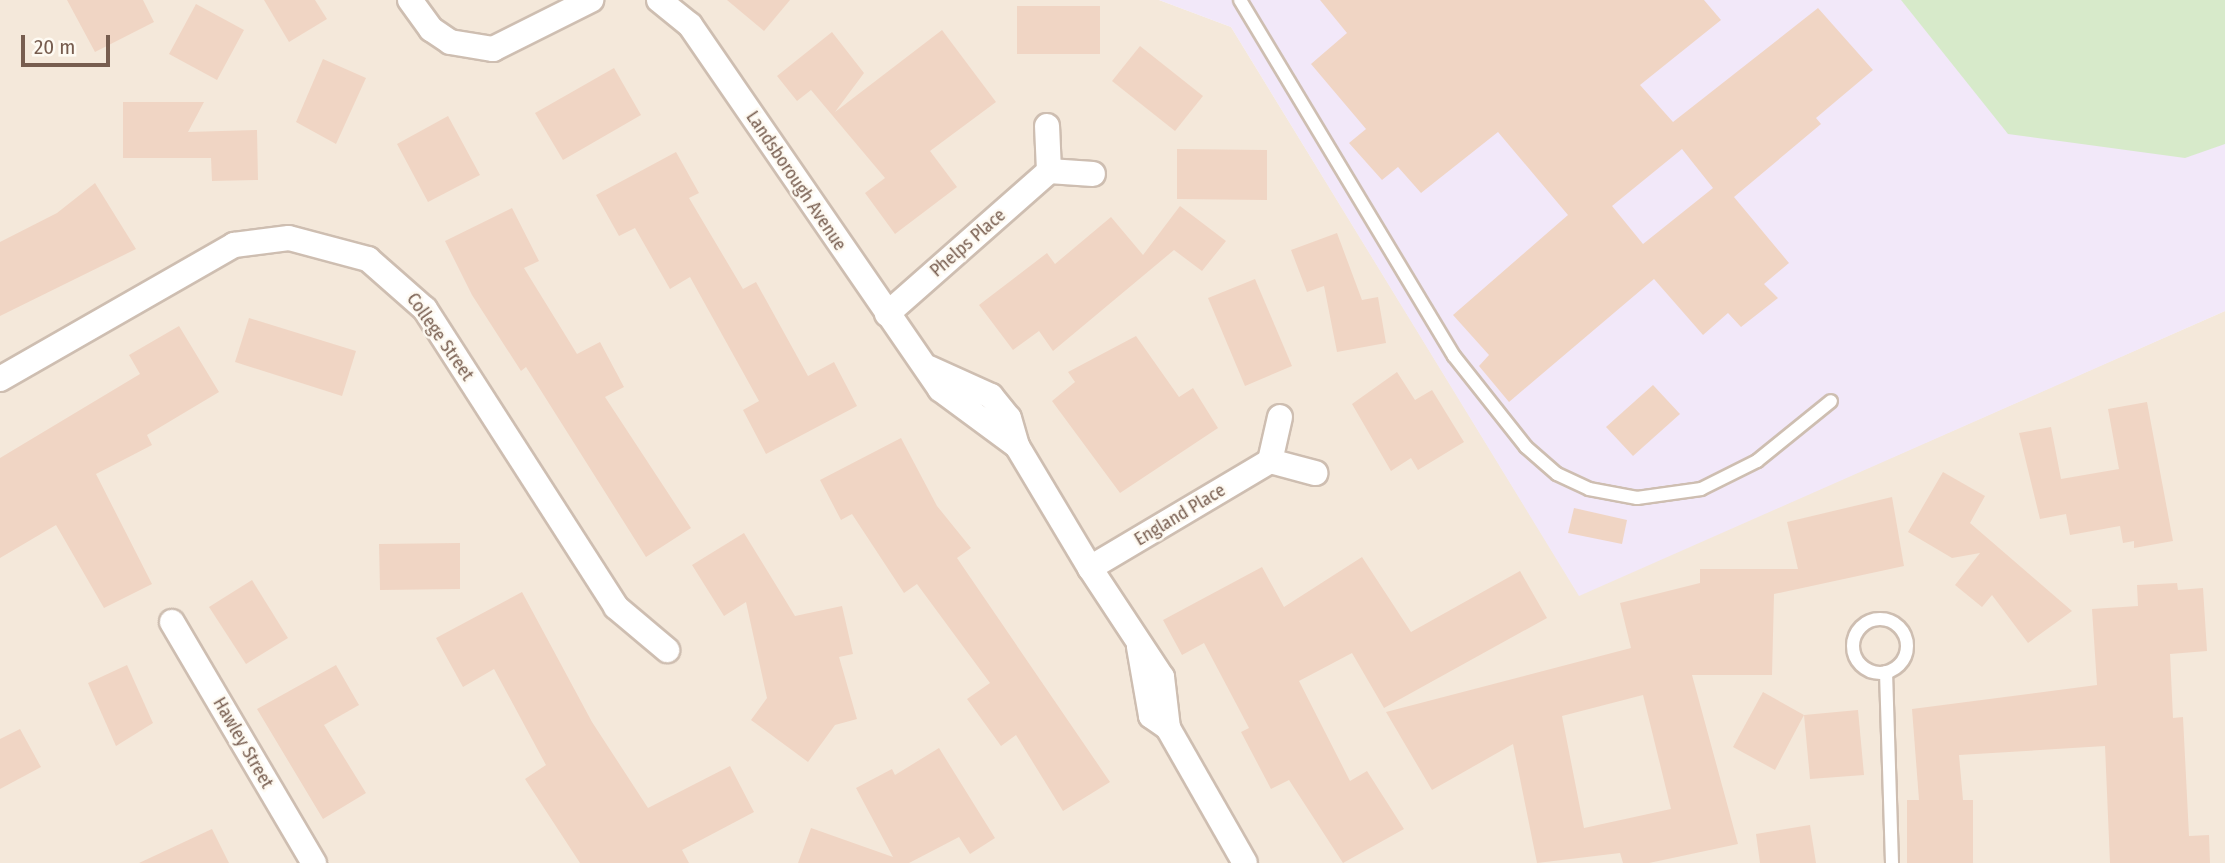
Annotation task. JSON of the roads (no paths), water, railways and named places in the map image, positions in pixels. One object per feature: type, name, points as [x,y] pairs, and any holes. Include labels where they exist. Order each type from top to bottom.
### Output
[{"type":"street","points":[[410,0],[431,29],[450,42],[493,49],[591,0]]},
{"type":"street","name":"Landsborough Avenue","points":[[659,0],[690,25],[887,314],[929,368],[964,410],[997,426],[1017,446],[1139,647],[1143,696],[1151,716],[1168,728],[1245,863]]},
{"type":"street","points":[[1047,126],[1049,171],[1093,174]]},
{"type":"street","name":"Phelps Place","points":[[887,314],[1049,171]]},
{"type":"street","name":"College Street","points":[[0,379],[234,245],[289,239],[357,255],[390,274],[425,309],[615,607],[667,650]]},
{"type":"street","points":[[1280,417],[1269,461],[1315,472]]},
{"type":"street","name":"England Place","points":[[1090,568],[1269,461]]},
{"type":"street","name":"Hawley Street","points":[[173,622],[314,863]]},
{"type":"lane","points":[[1240,0],[1454,356],[1526,447],[1558,474],[1589,489],[1637,498],[1701,489],[1757,461],[1831,401]]},
{"type":"lane","points":[[1875,620],[1893,622],[1907,644],[1903,660],[1886,672],[1865,668],[1855,654],[1860,629],[1875,620]]},
{"type":"lane","points":[[1886,672],[1892,863]]}]
